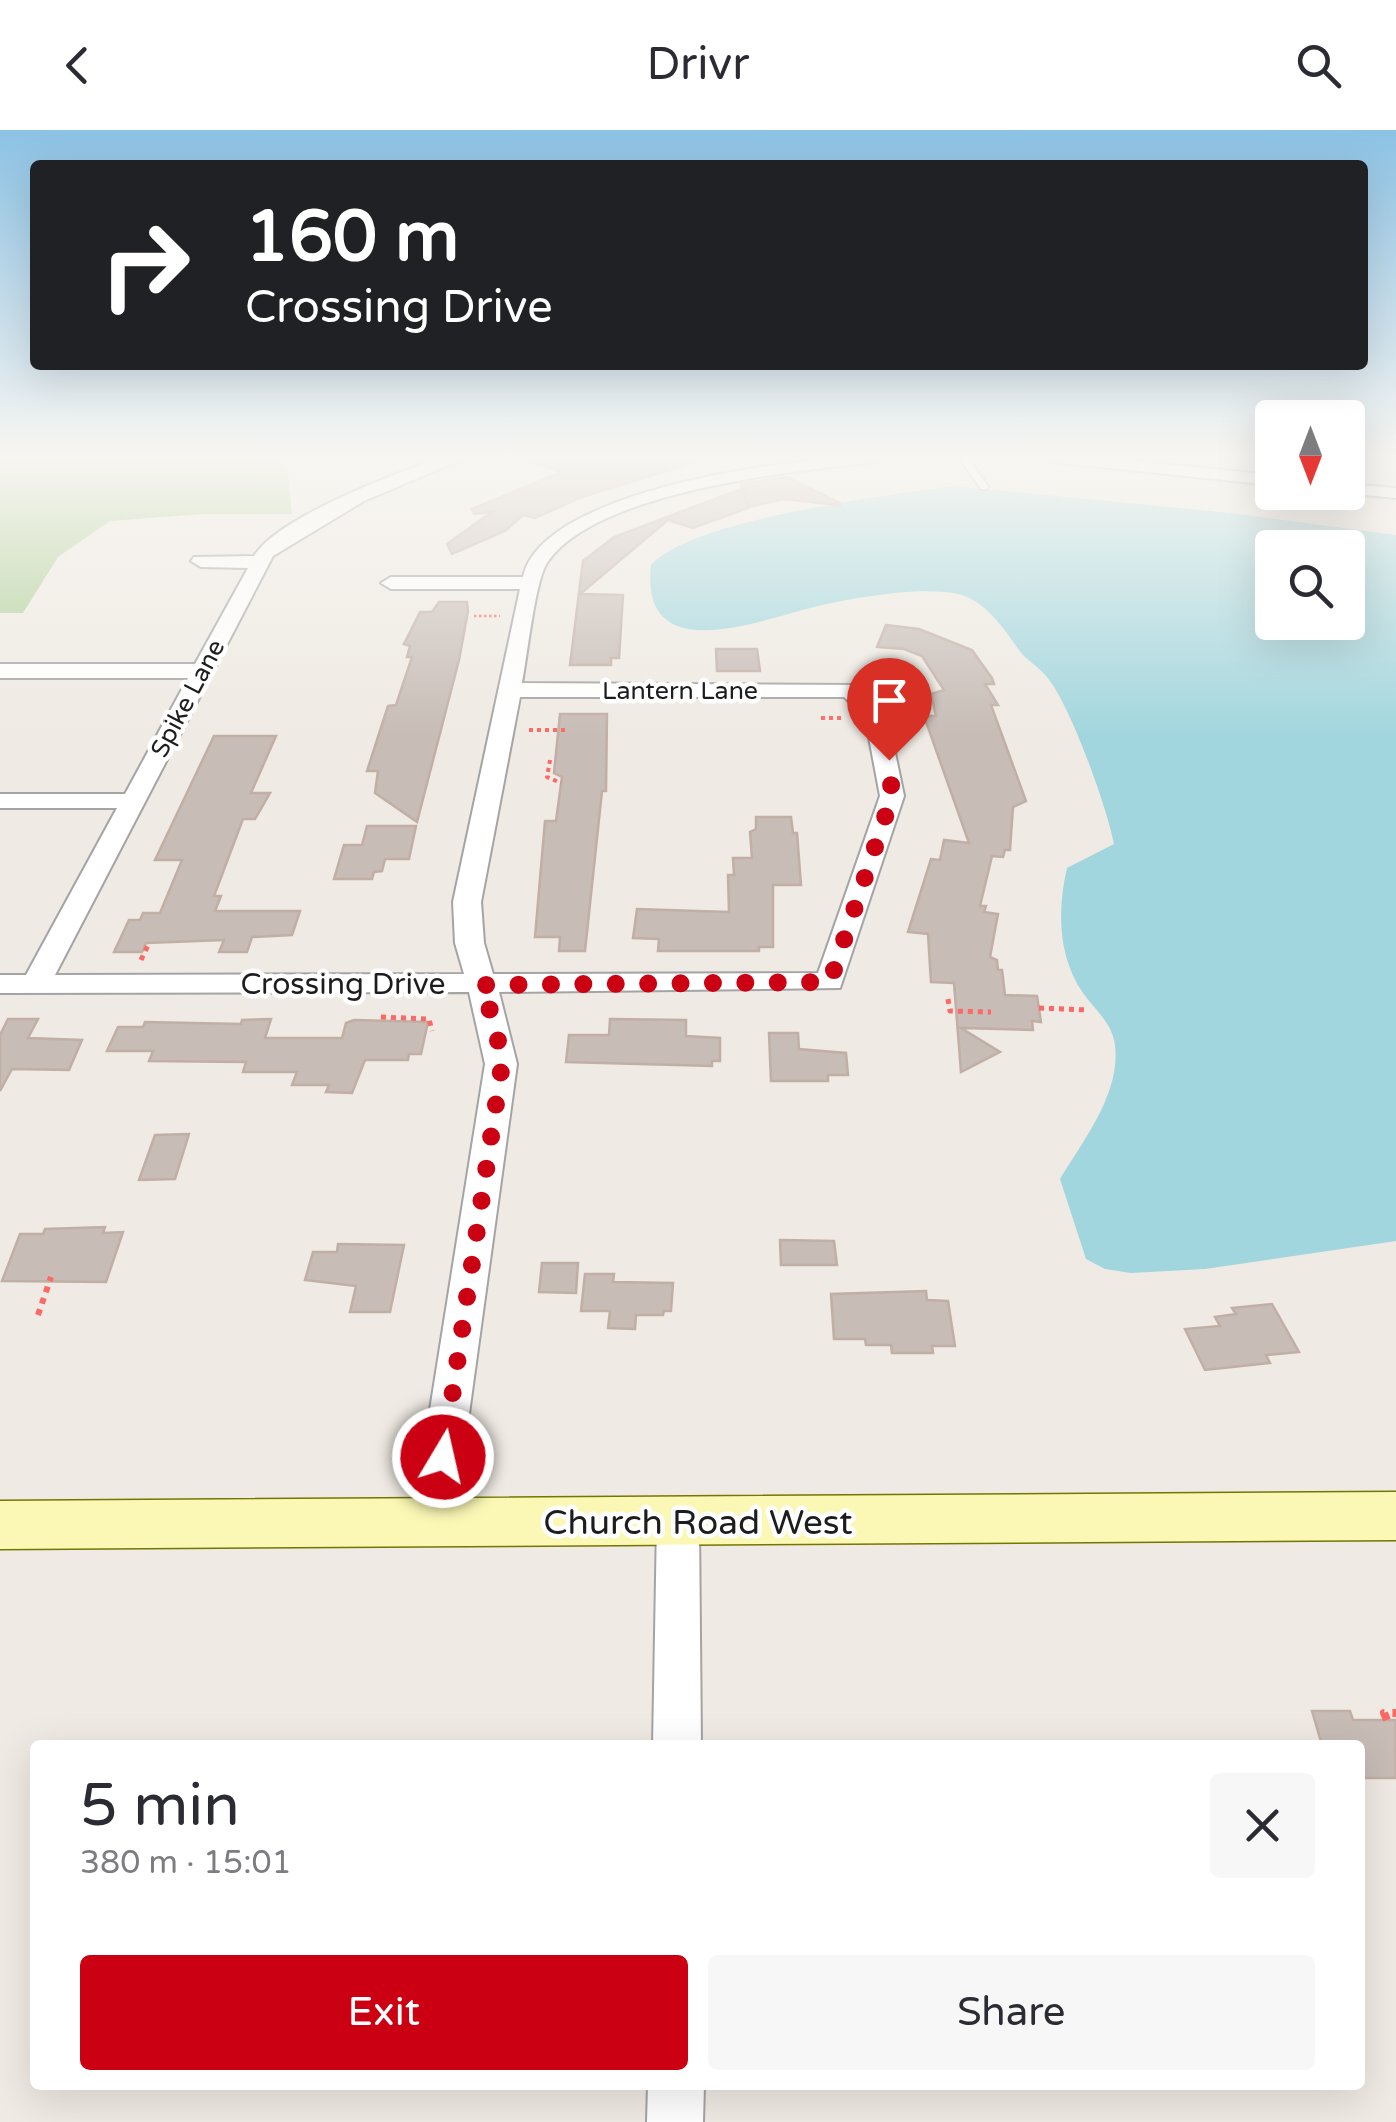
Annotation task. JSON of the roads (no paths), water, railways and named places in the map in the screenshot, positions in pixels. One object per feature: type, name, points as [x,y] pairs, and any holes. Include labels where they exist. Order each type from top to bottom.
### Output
[{"type":"street","name":"Spike Lane","points":[[36,984],[258,562],[270,550]]},
{"type":"street","points":[[433,1522],[502,1064],[466,915],[528,583],[546,550]]},
{"type":"street","points":[[202,561],[258,562]]},
{"type":"street","points":[[392,583],[528,583]]},
{"type":"street","points":[[0,671],[200,671]]},
{"type":"street","name":"Lantern Lane","points":[[509,690],[850,690],[876,714],[889,760],[892,796],[830,982]]},
{"type":"street","points":[[0,801],[132,801]]},
{"type":"street","name":"Crossing Drive","points":[[0,984],[830,982]]},
{"type":"street","name":"Church Road West","points":[[0,1525],[1396,1516]]},
{"type":"street","points":[[676,1740],[678,1523]]},
{"type":"street","points":[[674,2122],[676,2090]]},
{"type":"water","points":[[672,550],[1255,550],[1255,640],[1365,640],[1365,550],[1396,550],[1396,1241],[1205,1269],[1131,1273],[1105,1269],[1086,1259],[1060,1179],[1106,1098],[1112,1081],[1115,1045],[1107,1024],[1083,993],[1069,964],[1062,933],[1062,900],[1067,868],[1114,844],[1086,757],[1056,689],[993,616],[977,602],[958,594],[927,591],[872,596],[711,630],[685,628],[665,618],[653,598],[651,565]]}]
